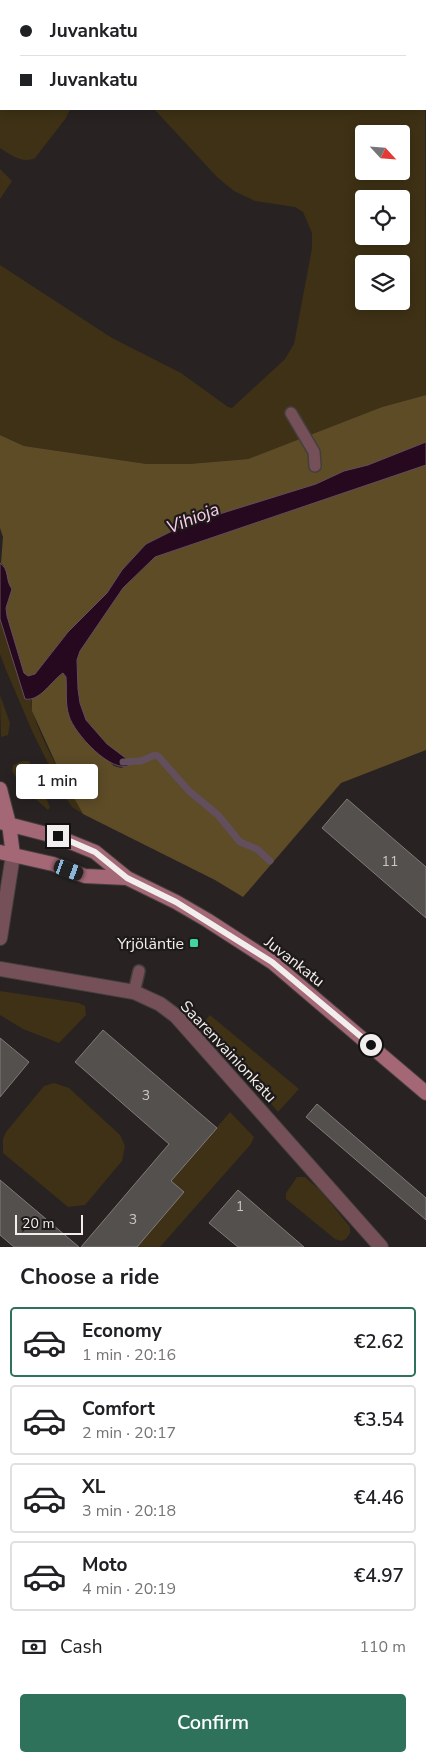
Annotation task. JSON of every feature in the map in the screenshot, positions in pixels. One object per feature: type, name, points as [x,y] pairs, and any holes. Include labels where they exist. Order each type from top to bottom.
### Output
[{"type":"main road","points":[[0,789],[6,854]]},
{"type":"main road","name":"Juvankatu","points":[[3,827],[58,836],[95,852],[127,878],[176,902],[272,962],[426,1093]]},
{"type":"main road","name":"Juvankatu","points":[[6,854],[52,864],[85,876],[127,878]]},
{"type":"street","points":[[0,938],[6,854]]},
{"type":"street","name":"Saarenvainionkatu","points":[[0,969],[134,992],[160,1004],[176,1016],[381,1247]]},
{"type":"lane","points":[[291,413],[314,452],[315,466]]},
{"type":"lane","points":[[134,992],[139,971]]},
{"type":"shaded area","points":[[0,110],[70,110],[66,118],[35,158],[26,160],[17,158],[0,148]]},
{"type":"shaded area","points":[[155,110],[425,110],[426,395],[382,407],[248,459],[189,464],[147,464],[24,446],[0,435],[0,265],[112,338],[181,373],[228,407],[232,408],[285,359],[294,344],[312,248],[312,233],[303,212],[295,207],[255,201],[234,191],[217,177]]},
{"type":"shaded area","points":[[0,169],[12,181],[0,199]]},
{"type":"shaded area","points":[[426,395],[426,442],[368,465],[344,471],[316,484],[184,525],[146,544],[122,570],[107,593],[68,632],[35,674],[28,676],[24,673],[7,616],[6,608],[12,589],[1,563],[3,537],[0,528],[0,435],[24,446],[147,464],[189,464],[248,459],[382,407]]},
{"type":"shaded area","points":[[426,442],[426,465],[155,557],[123,588],[80,651],[77,660],[78,689],[80,703],[86,720],[107,744],[131,762],[130,765],[114,764],[104,758],[78,732],[69,716],[66,677],[63,673],[41,694],[25,699],[0,619],[0,563],[5,569],[12,589],[6,608],[7,616],[24,673],[28,676],[35,674],[68,632],[107,593],[122,570],[146,544],[184,525],[316,484],[344,471],[368,465]]},
{"type":"shaded area","points":[[426,465],[426,750],[341,783],[243,897],[215,880],[83,814],[62,777],[32,711],[32,699],[63,673],[66,677],[67,709],[77,731],[114,766],[121,768],[132,764],[107,744],[86,720],[80,703],[78,689],[77,660],[80,651],[123,588],[155,557]]},
{"type":"shaded area","points":[[0,619],[27,700],[32,699],[32,709],[36,722],[83,814],[72,807],[64,795],[33,733],[6,670],[0,654]]},
{"type":"shaded area","points":[[0,695],[10,723],[8,735],[1,737]]},
{"type":"shaded area","points":[[29,761],[50,807],[48,810],[22,787],[12,771],[13,765]]},
{"type":"shaded area","points":[[0,991],[79,1003],[85,1006],[86,1015],[59,1043],[23,1029],[0,1015]]},
{"type":"shaded area","points":[[210,1015],[299,1089],[278,1112],[203,1023]]},
{"type":"shaded area","points":[[54,1083],[69,1088],[120,1135],[125,1146],[122,1161],[85,1205],[68,1207],[3,1153],[3,1139],[6,1132],[44,1086]]},
{"type":"shaded area","points":[[230,1112],[254,1137],[251,1144],[160,1247],[137,1247],[184,1192],[171,1181]]},
{"type":"shaded area","points":[[297,1177],[305,1177],[321,1191],[350,1227],[350,1233],[346,1239],[341,1241],[335,1239],[286,1199],[286,1193]]},
{"type":"building","points":[[347,799],[426,867],[426,918],[322,828]]},
{"type":"building","points":[[103,1030],[217,1128],[171,1181],[184,1192],[137,1247],[81,1247],[169,1144],[75,1062]]},
{"type":"building","points":[[0,1038],[29,1062],[0,1097]]},
{"type":"building","points":[[317,1104],[426,1198],[426,1220],[306,1117]]},
{"type":"building","points":[[0,1180],[79,1247],[14,1247],[0,1235]]},
{"type":"building","points":[[238,1190],[304,1247],[238,1247],[209,1223]]},
{"type":"waterway","points":[[123,762],[141,761],[155,755],[158,756],[189,791],[218,815],[240,842],[257,849],[270,861]]},
{"type":"place","name":"Yrjöläntie","points":[[194,943]]},
{"type":"route","points":[[58,836],[95,852],[127,878],[176,902],[272,962],[371,1045]]},
{"type":"water label","name":"Vihioja","points":[[193,518]]}]
